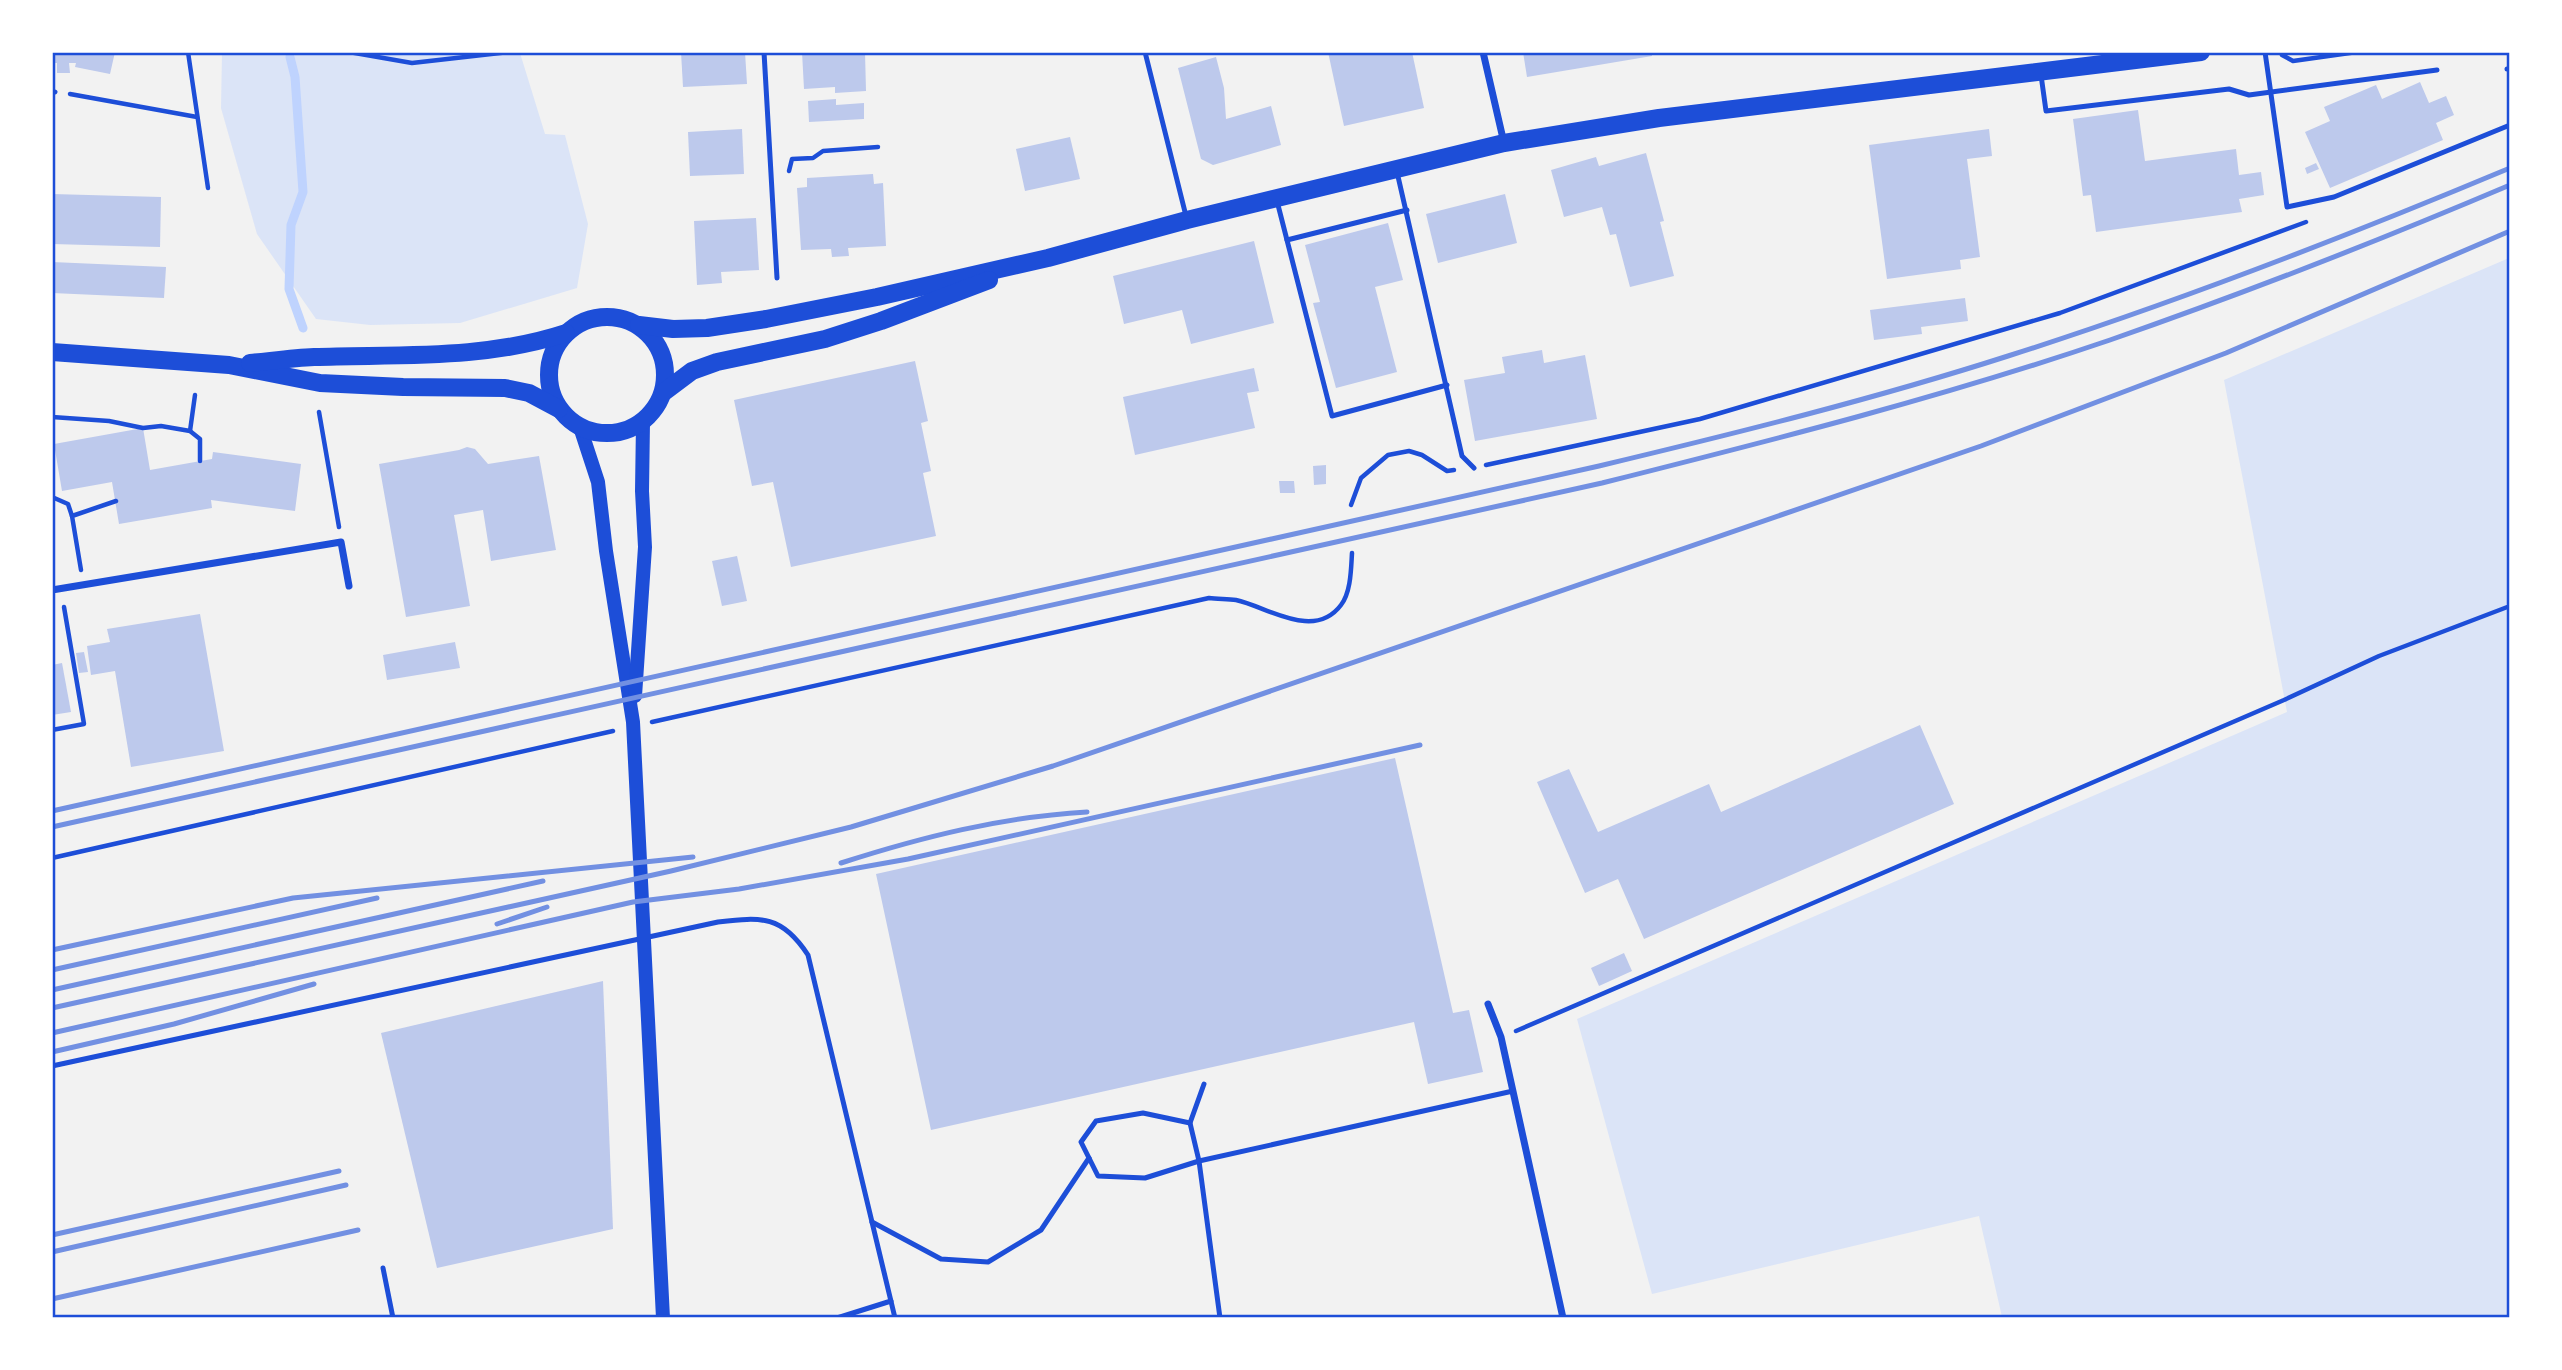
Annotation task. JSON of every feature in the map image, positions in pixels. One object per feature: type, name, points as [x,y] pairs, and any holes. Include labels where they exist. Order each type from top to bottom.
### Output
[{"type":"main road","points":[[639,325],[673,329],[707,328],[766,319],[892,293],[1048,258],[1186,220],[1504,143],[1659,118],[2201,52]]},
{"type":"main road","points":[[664,392],[692,371],[717,362],[825,339],[900,314],[1048,258]]},
{"type":"main road","points":[[892,293],[902,299],[904,308],[900,314]]},
{"type":"main road","points":[[52,352],[229,365],[320,383],[505,388],[529,393],[559,409],[580,427],[612,433],[629,430],[643,422],[656,408],[664,392],[667,374],[663,356],[654,338],[639,325],[624,318],[593,317],[578,323],[556,346],[550,361],[552,394],[559,409]]},
{"type":"main road","points":[[229,365],[313,357],[400,356],[502,350],[566,333]]},
{"type":"main road","points":[[633,722],[645,547],[643,422]]},
{"type":"main road","points":[[580,427],[598,482],[633,722],[663,1318]]},
{"type":"street","points":[[1483,52],[1504,143]]},
{"type":"street","points":[[52,590],[341,542],[349,586]]},
{"type":"street","points":[[1488,1004],[1501,1037],[1563,1318]]},
{"type":"lane","points":[[764,52],[777,278]]},
{"type":"lane","points":[[1145,52],[1186,220]]},
{"type":"lane","points":[[2265,52],[2287,207],[2334,197],[2510,125]]},
{"type":"lane","points":[[2041,73],[2046,111],[2229,89],[2249,95],[2437,70]]},
{"type":"lane","points":[[1396,169],[1462,456],[1474,468]]},
{"type":"lane","points":[[1276,198],[1332,416],[1447,385]]},
{"type":"lane","points":[[1287,240],[1407,210]]},
{"type":"lane","points":[[52,1066],[692,927],[752,918],[780,924],[796,937],[808,954],[895,1318]]},
{"type":"lane","points":[[1204,1084],[1190,1123],[1199,1161],[1220,1318]]},
{"type":"lane","points":[[1190,1123],[1143,1113],[1096,1121],[1081,1142],[1098,1176],[1145,1178],[1199,1161],[1513,1091]]},
{"type":"lane","points":[[872,1222],[941,1259],[988,1262],[1041,1230],[1089,1158]]},
{"type":"lane","points":[[383,1268],[393,1318]]},
{"type":"lane","points":[[836,1318],[891,1301]]},
{"type":"path","points":[[188,52],[208,188]]},
{"type":"path","points":[[349,52],[412,63],[509,52]]},
{"type":"path","points":[[2278,52],[2293,61],[2357,52]]},
{"type":"path","points":[[54,91],[197,117]]},
{"type":"path","points":[[787,177],[792,159],[813,158],[824,151],[878,147]]},
{"type":"path","points":[[1351,505],[1361,478],[1388,455],[1409,451],[1422,455],[1447,471],[1474,468],[1700,419],[2060,313],[2310,220]]},
{"type":"path","points":[[190,431],[195,395]]},
{"type":"path","points":[[319,412],[341,542]]},
{"type":"path","points":[[52,417],[190,431],[200,439],[200,461]]},
{"type":"path","points":[[52,497],[68,504],[84,585]]},
{"type":"path","points":[[72,516],[116,501]]},
{"type":"path","points":[[1209,598],[1236,600],[1292,619],[1312,622],[1328,617],[1342,604],[1349,583],[1352,553]]},
{"type":"path","points":[[1501,1037],[2271,706],[2379,656],[2510,606]]},
{"type":"path","points":[[52,730],[84,724],[64,607]]},
{"type":"shaded area","points":[[222,53],[520,53],[545,134],[565,135],[588,224],[577,288],[460,323],[370,325],[316,319],[257,234],[221,108]]},
{"type":"shaded area","points":[[2509,258],[2509,1317],[2002,1317],[1979,1216],[1652,1294],[1577,1019],[2287,712],[2224,380]]},
{"type":"building","points":[[52,52],[115,52],[110,74],[75,67],[76,63],[69,63],[70,73],[57,73],[57,63],[52,63]]},
{"type":"building","points":[[681,52],[745,52],[747,84],[683,87]]},
{"type":"building","points":[[802,52],[865,52],[866,91],[835,93],[835,87],[804,89]]},
{"type":"building","points":[[1328,52],[1412,52],[1424,108],[1344,126]]},
{"type":"building","points":[[1523,52],[1652,52],[1652,56],[1527,77]]},
{"type":"building","points":[[1216,57],[1224,88],[1226,119],[1271,106],[1281,145],[1213,165],[1201,159],[1178,68]]},
{"type":"building","points":[[2420,82],[2429,103],[2446,96],[2454,115],[2436,123],[2443,140],[2330,188],[2305,132],[2330,121],[2324,107],[2376,85],[2382,99]]},
{"type":"building","points":[[836,99],[836,105],[864,103],[864,119],[809,122],[808,101]]},
{"type":"building","points":[[2138,110],[2145,161],[2236,149],[2239,175],[2261,172],[2264,195],[2239,199],[2242,212],[2096,232],[2091,195],[2083,196],[2073,119]]},
{"type":"building","points":[[742,129],[744,174],[690,176],[688,132]]},
{"type":"building","points":[[1989,129],[1992,156],[1967,159],[1980,257],[1960,260],[1961,269],[1887,279],[1869,145]]},
{"type":"building","points":[[1070,137],[1080,179],[1025,191],[1016,149]]},
{"type":"building","points":[[1646,153],[1664,221],[1660,222],[1674,276],[1630,287],[1616,234],[1610,235],[1602,207],[1564,217],[1551,170],[1596,157],[1599,166]]},
{"type":"building","points":[[2316,163],[2319,169],[2307,174],[2305,168]]},
{"type":"building","points":[[873,174],[874,184],[883,183],[886,246],[848,248],[849,256],[832,257],[831,249],[801,250],[797,188],[807,187],[807,178]]},
{"type":"building","points":[[52,194],[161,197],[160,247],[52,244]]},
{"type":"building","points":[[1505,194],[1517,243],[1438,263],[1426,214]]},
{"type":"building","points":[[756,218],[759,270],[721,272],[722,283],[697,285],[694,221]]},
{"type":"building","points":[[1388,223],[1403,280],[1375,287],[1397,372],[1336,388],[1313,303],[1320,302],[1305,245]]},
{"type":"building","points":[[1254,241],[1274,323],[1191,344],[1182,310],[1124,324],[1113,276]]},
{"type":"building","points":[[52,262],[166,267],[164,298],[52,293]]},
{"type":"building","points":[[1965,298],[1968,321],[1921,327],[1922,334],[1874,340],[1870,310]]},
{"type":"building","points":[[1542,350],[1544,363],[1585,355],[1597,419],[1475,441],[1464,380],[1505,373],[1502,357]]},
{"type":"building","points":[[915,361],[928,421],[921,423],[931,471],[923,473],[936,536],[791,567],[773,482],[752,486],[734,400]]},
{"type":"building","points":[[1254,368],[1259,391],[1247,393],[1255,428],[1135,455],[1123,397]]},
{"type":"building","points":[[143,428],[150,470],[212,459],[213,452],[301,464],[295,511],[211,500],[212,508],[119,524],[112,482],[62,491],[54,444]]},
{"type":"building","points":[[467,447],[475,449],[488,464],[539,456],[556,550],[491,561],[483,510],[454,515],[470,606],[406,617],[379,464]]},
{"type":"building","points":[[1326,465],[1326,484],[1314,485],[1313,466]]},
{"type":"building","points":[[1279,481],[1294,481],[1295,493],[1280,493]]},
{"type":"building","points":[[737,556],[747,601],[722,606],[712,561]]},
{"type":"building","points":[[200,614],[224,751],[131,767],[115,671],[91,675],[87,646],[110,642],[107,629]]},
{"type":"building","points":[[455,642],[460,668],[387,680],[383,655]]},
{"type":"building","points":[[84,652],[88,672],[79,673],[76,653]]},
{"type":"building","points":[[62,663],[71,712],[52,715],[52,665]]},
{"type":"building","points":[[1920,725],[1954,804],[1644,939],[1618,879],[1585,893],[1537,782],[1569,769],[1598,832],[1709,784],[1721,812]]},
{"type":"building","points":[[1395,758],[1453,1013],[1469,1010],[1483,1072],[1428,1084],[1414,1022],[931,1130],[876,874]]},
{"type":"building","points":[[1624,953],[1632,971],[1599,986],[1591,968]]},
{"type":"building","points":[[603,981],[613,1229],[437,1268],[381,1033]]},
{"type":"waterway","points":[[290,57],[295,77],[303,192],[291,225],[289,289],[303,328]]},
{"type":"railway","points":[[52,811],[1599,466],[1805,415],[1958,372],[2135,314],[2323,244],[2510,168]]},
{"type":"railway","points":[[52,827],[1602,483],[1794,434],[1921,399],[2110,340],[2311,266],[2510,185]]},
{"type":"railway","points":[[52,1008],[671,871],[851,827],[1053,766],[1981,446],[2226,353],[2510,231]]},
{"type":"railway","points":[[52,1033],[633,902],[739,889],[908,859],[1420,745]]},
{"type":"railway","points":[[841,863],[993,823],[1087,812]]},
{"type":"railway","points":[[52,950],[293,898],[693,857]]},
{"type":"railway","points":[[52,990],[543,881]]},
{"type":"railway","points":[[52,970],[377,898]]},
{"type":"railway","points":[[497,924],[547,907]]},
{"type":"railway","points":[[52,1052],[174,1024],[314,984]]},
{"type":"railway","points":[[52,1235],[339,1171]]},
{"type":"railway","points":[[52,1252],[346,1185]]},
{"type":"railway","points":[[52,1299],[358,1230]]}]
